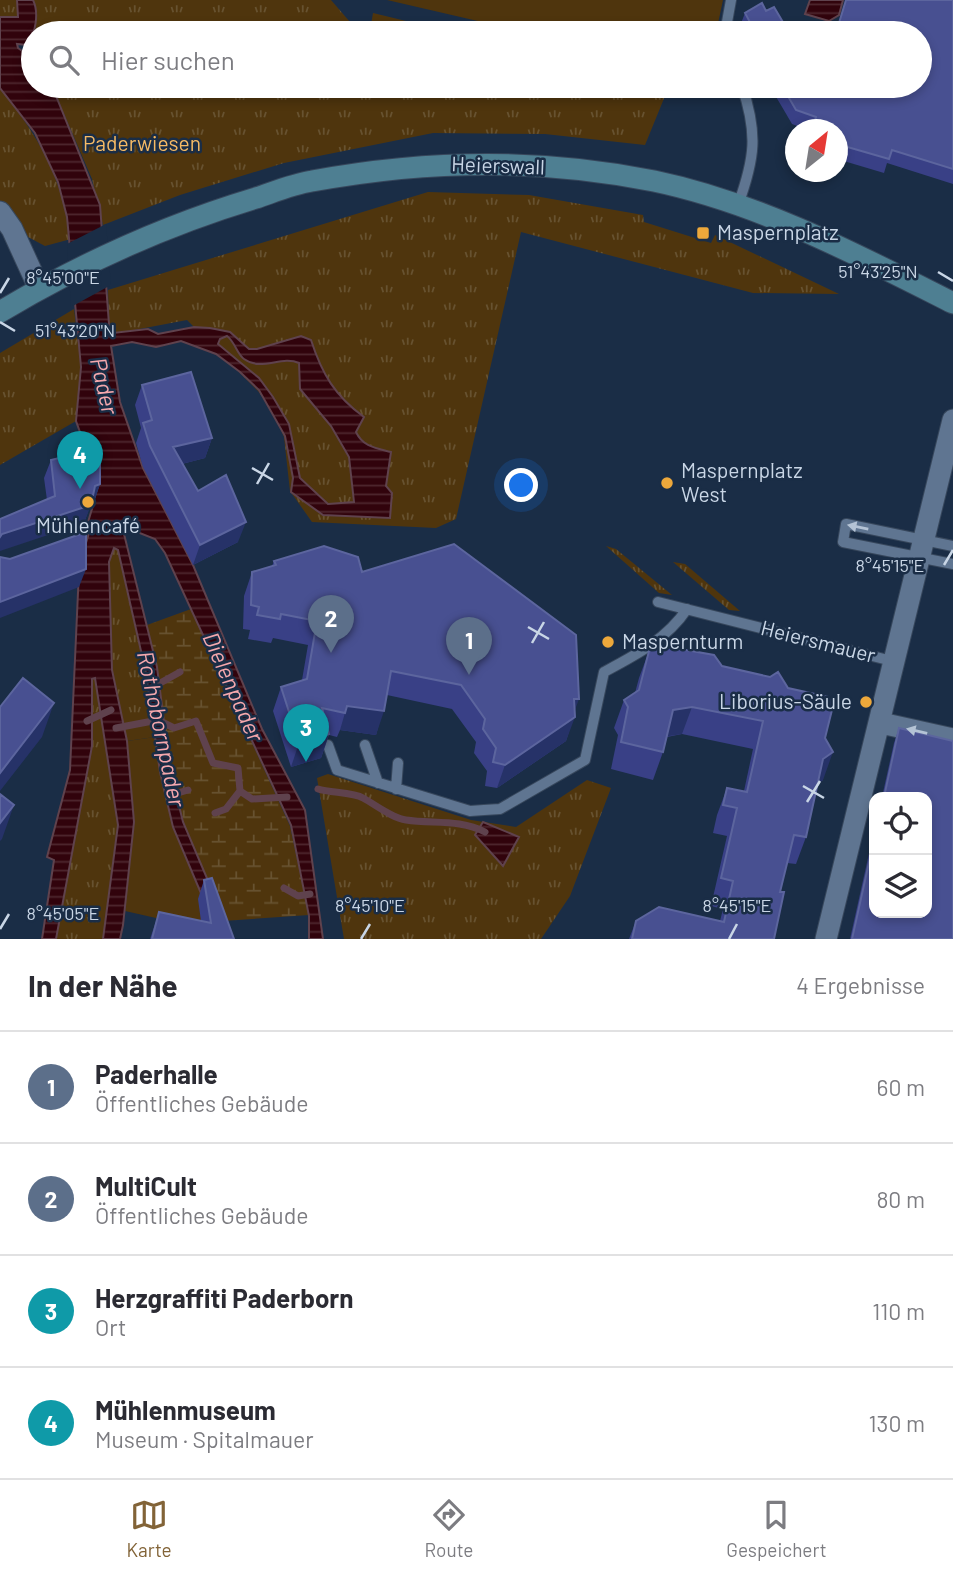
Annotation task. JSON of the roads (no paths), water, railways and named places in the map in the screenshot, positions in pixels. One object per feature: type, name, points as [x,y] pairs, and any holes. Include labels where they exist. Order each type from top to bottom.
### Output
[{"type":"main road","name":"Heierswall","points":[[0,312],[61,276],[219,209],[309,181],[435,163],[540,166],[641,180],[738,205],[868,260],[953,303]]},
{"type":"street","points":[[0,212],[12,229],[40,288]]},
{"type":"street","points":[[826,939],[843,863],[896,662],[953,420]]},
{"type":"street","points":[[881,723],[953,739]]},
{"type":"lane","points":[[727,21],[731,0]]},
{"type":"lane","points":[[738,205],[752,165],[755,133],[745,98]]},
{"type":"lane","points":[[953,546],[923,549],[842,542],[846,524],[923,549],[953,564]]},
{"type":"lane","name":"Heiersmauer","points":[[658,602],[896,662]]},
{"type":"lane","points":[[328,745],[337,770],[470,811],[500,809],[584,760],[604,672],[638,654],[675,627],[687,609]]},
{"type":"lane","points":[[365,746],[378,783]]},
{"type":"lane","points":[[396,789],[398,763]]},
{"type":"water","points":[[17,0],[33,0],[35,21],[21,21],[21,44],[17,44],[21,50],[21,98],[57,98],[100,205],[109,324],[113,333],[148,329],[158,334],[194,327],[210,328],[230,332],[249,349],[301,336],[311,340],[320,363],[337,392],[364,417],[356,432],[359,437],[370,446],[391,452],[386,486],[392,493],[390,518],[323,515],[291,492],[293,478],[285,436],[259,390],[240,372],[216,354],[181,341],[156,347],[132,342],[111,346],[120,402],[143,468],[193,565],[262,729],[305,810],[323,939],[309,939],[309,916],[291,825],[165,553],[155,539],[122,526],[157,667],[170,769],[183,822],[209,883],[211,917],[173,827],[160,772],[146,673],[118,550],[114,548],[109,562],[112,670],[127,741],[134,822],[123,925],[120,939],[103,939],[118,825],[95,678],[92,679],[92,746],[56,939],[42,939],[54,860],[47,857],[70,770],[80,548],[85,546],[90,530],[86,529],[94,502],[93,468],[76,421],[81,367],[67,217],[58,182],[35,133],[0,88],[0,17],[18,17]],"holes":[[[227,336],[242,357],[258,364],[285,361],[299,363],[300,389],[331,426],[349,457],[354,502],[328,504],[300,478],[289,424],[259,378],[218,344],[220,339]]]},
{"type":"water","points":[[810,0],[843,0],[839,15],[829,21],[805,14]]},
{"type":"water","points":[[483,822],[519,837],[503,866],[475,835]]},
{"type":"waterway","name":"Rothobornpader","points":[[153,687],[180,672]]},
{"type":"waterway","points":[[87,721],[111,710]]},
{"type":"waterway","name":"Rothobornpader","points":[[116,728],[158,720],[174,728],[196,721],[213,763],[238,768],[240,791],[252,799],[287,797]]},
{"type":"waterway","points":[[318,789],[359,796],[401,819],[466,825],[485,832]]},
{"type":"waterway","name":"Rothobornpader","points":[[171,795],[188,790]]},
{"type":"waterway","points":[[215,813],[226,809],[240,791]]},
{"type":"waterway","points":[[284,888],[298,896],[310,894]]},
{"type":"place","name":"Maspernplatz","points":[[703,233]]},
{"type":"place","name":"Maspernplatz West","points":[[667,483]]},
{"type":"place","name":"Mühlenmuseum","points":[[80,489]]},
{"type":"place","name":"Mühlencafé","points":[[88,502]]},
{"type":"place","name":"Maspernturm","points":[[608,642]]},
{"type":"place","name":"MultiCult","points":[[331,653]]},
{"type":"place","name":"Paderhalle","points":[[469,675]]},
{"type":"place","name":"Liborius-Säule","points":[[866,702]]},
{"type":"place","name":"Herzgraffiti Paderborn","points":[[306,762]]},
{"type":"park label","name":"Paderwiesen","points":[[142,144]]},
{"type":"water label","name":"Pader","points":[[104,386]]},
{"type":"water label","name":"Dielenpader","points":[[233,687]]}]
